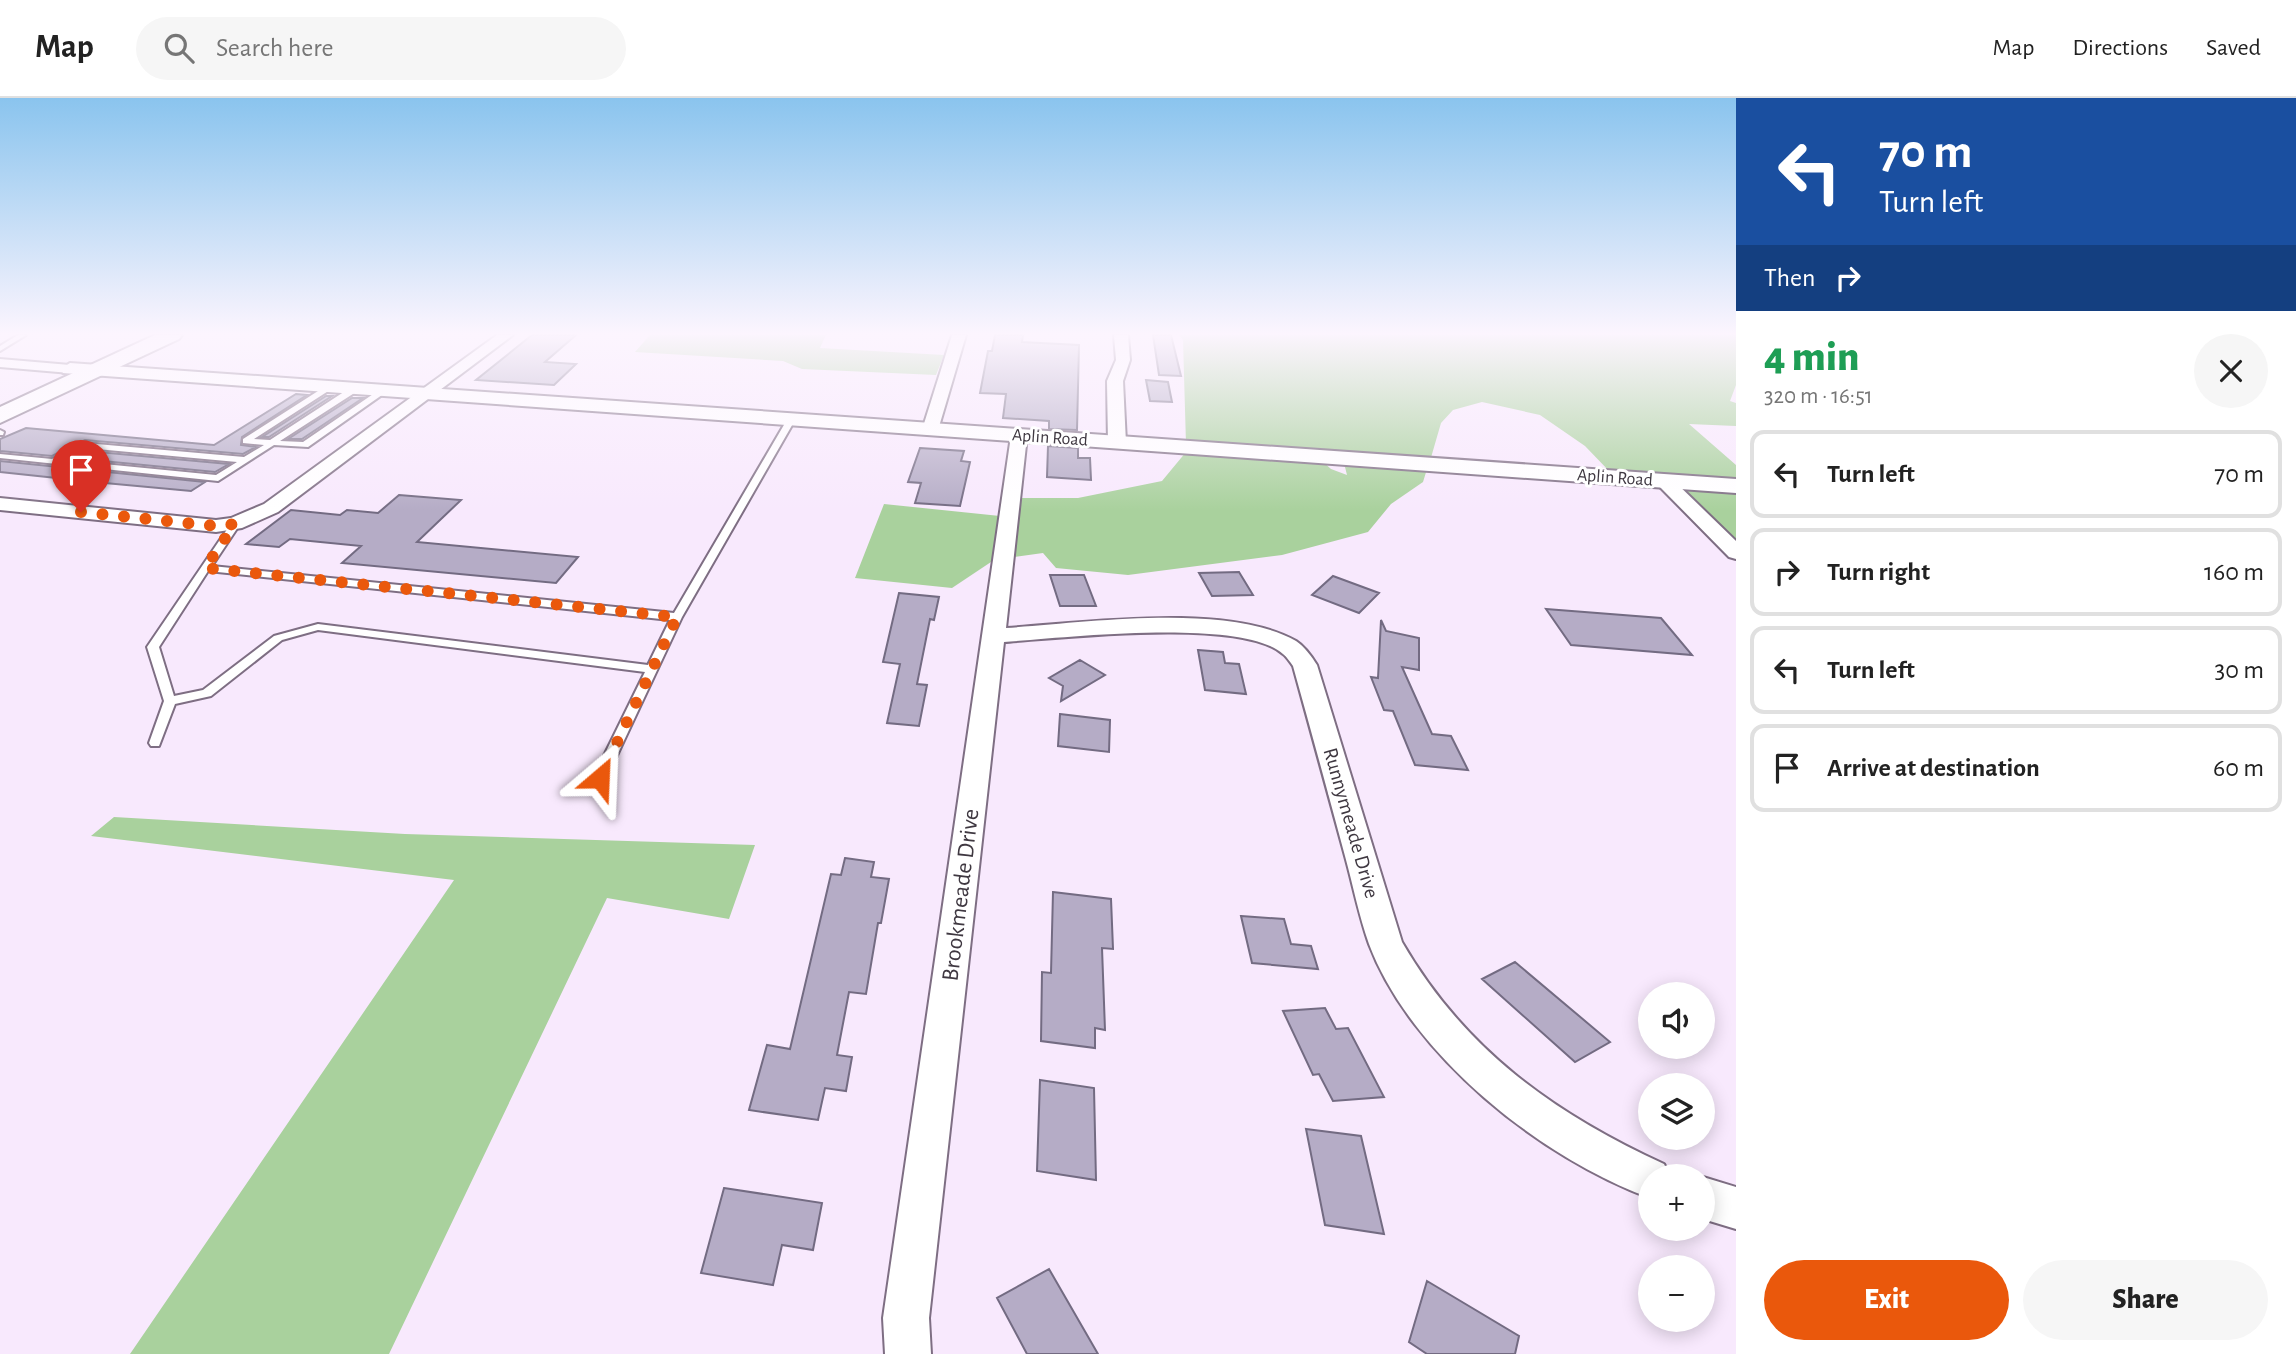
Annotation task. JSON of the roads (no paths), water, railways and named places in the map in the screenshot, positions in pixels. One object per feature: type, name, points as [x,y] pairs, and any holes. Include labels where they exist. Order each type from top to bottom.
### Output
[{"type":"main road","points":[[0,416],[48,394]]},
{"type":"street","points":[[0,504],[225,525],[271,509],[426,394]]},
{"type":"street","name":"Aplin Road","points":[[435,394],[1736,486]]},
{"type":"street","points":[[930,430],[941,394]]},
{"type":"street","points":[[1115,394],[1117,443]]},
{"type":"street","name":"Brookmeade Drive","points":[[908,1354],[906,1318],[1019,436]]},
{"type":"street","points":[[1664,481],[1736,553]]},
{"type":"street","name":"Runnymeade Drive","points":[[995,636],[1181,625],[1252,632],[1290,647],[1305,665],[1386,944],[1401,975],[1450,1040],[1491,1080],[1578,1142],[1638,1172]]},
{"type":"street","points":[[1715,1198],[1736,1200]]},
{"type":"street","points":[[1715,1201],[1736,1208]]},
{"type":"lane","points":[[320,394],[246,441],[305,445],[381,394]]},
{"type":"lane","points":[[0,456],[218,478],[347,394]]},
{"type":"lane","points":[[600,778],[677,617],[791,420]]},
{"type":"lane","points":[[54,461],[85,445],[245,460]]},
{"type":"lane","points":[[155,743],[170,701],[153,647],[205,568],[225,525]]},
{"type":"lane","points":[[205,568],[677,617]]},
{"type":"lane","points":[[170,701],[207,693],[278,638],[318,627],[652,669]]}]
